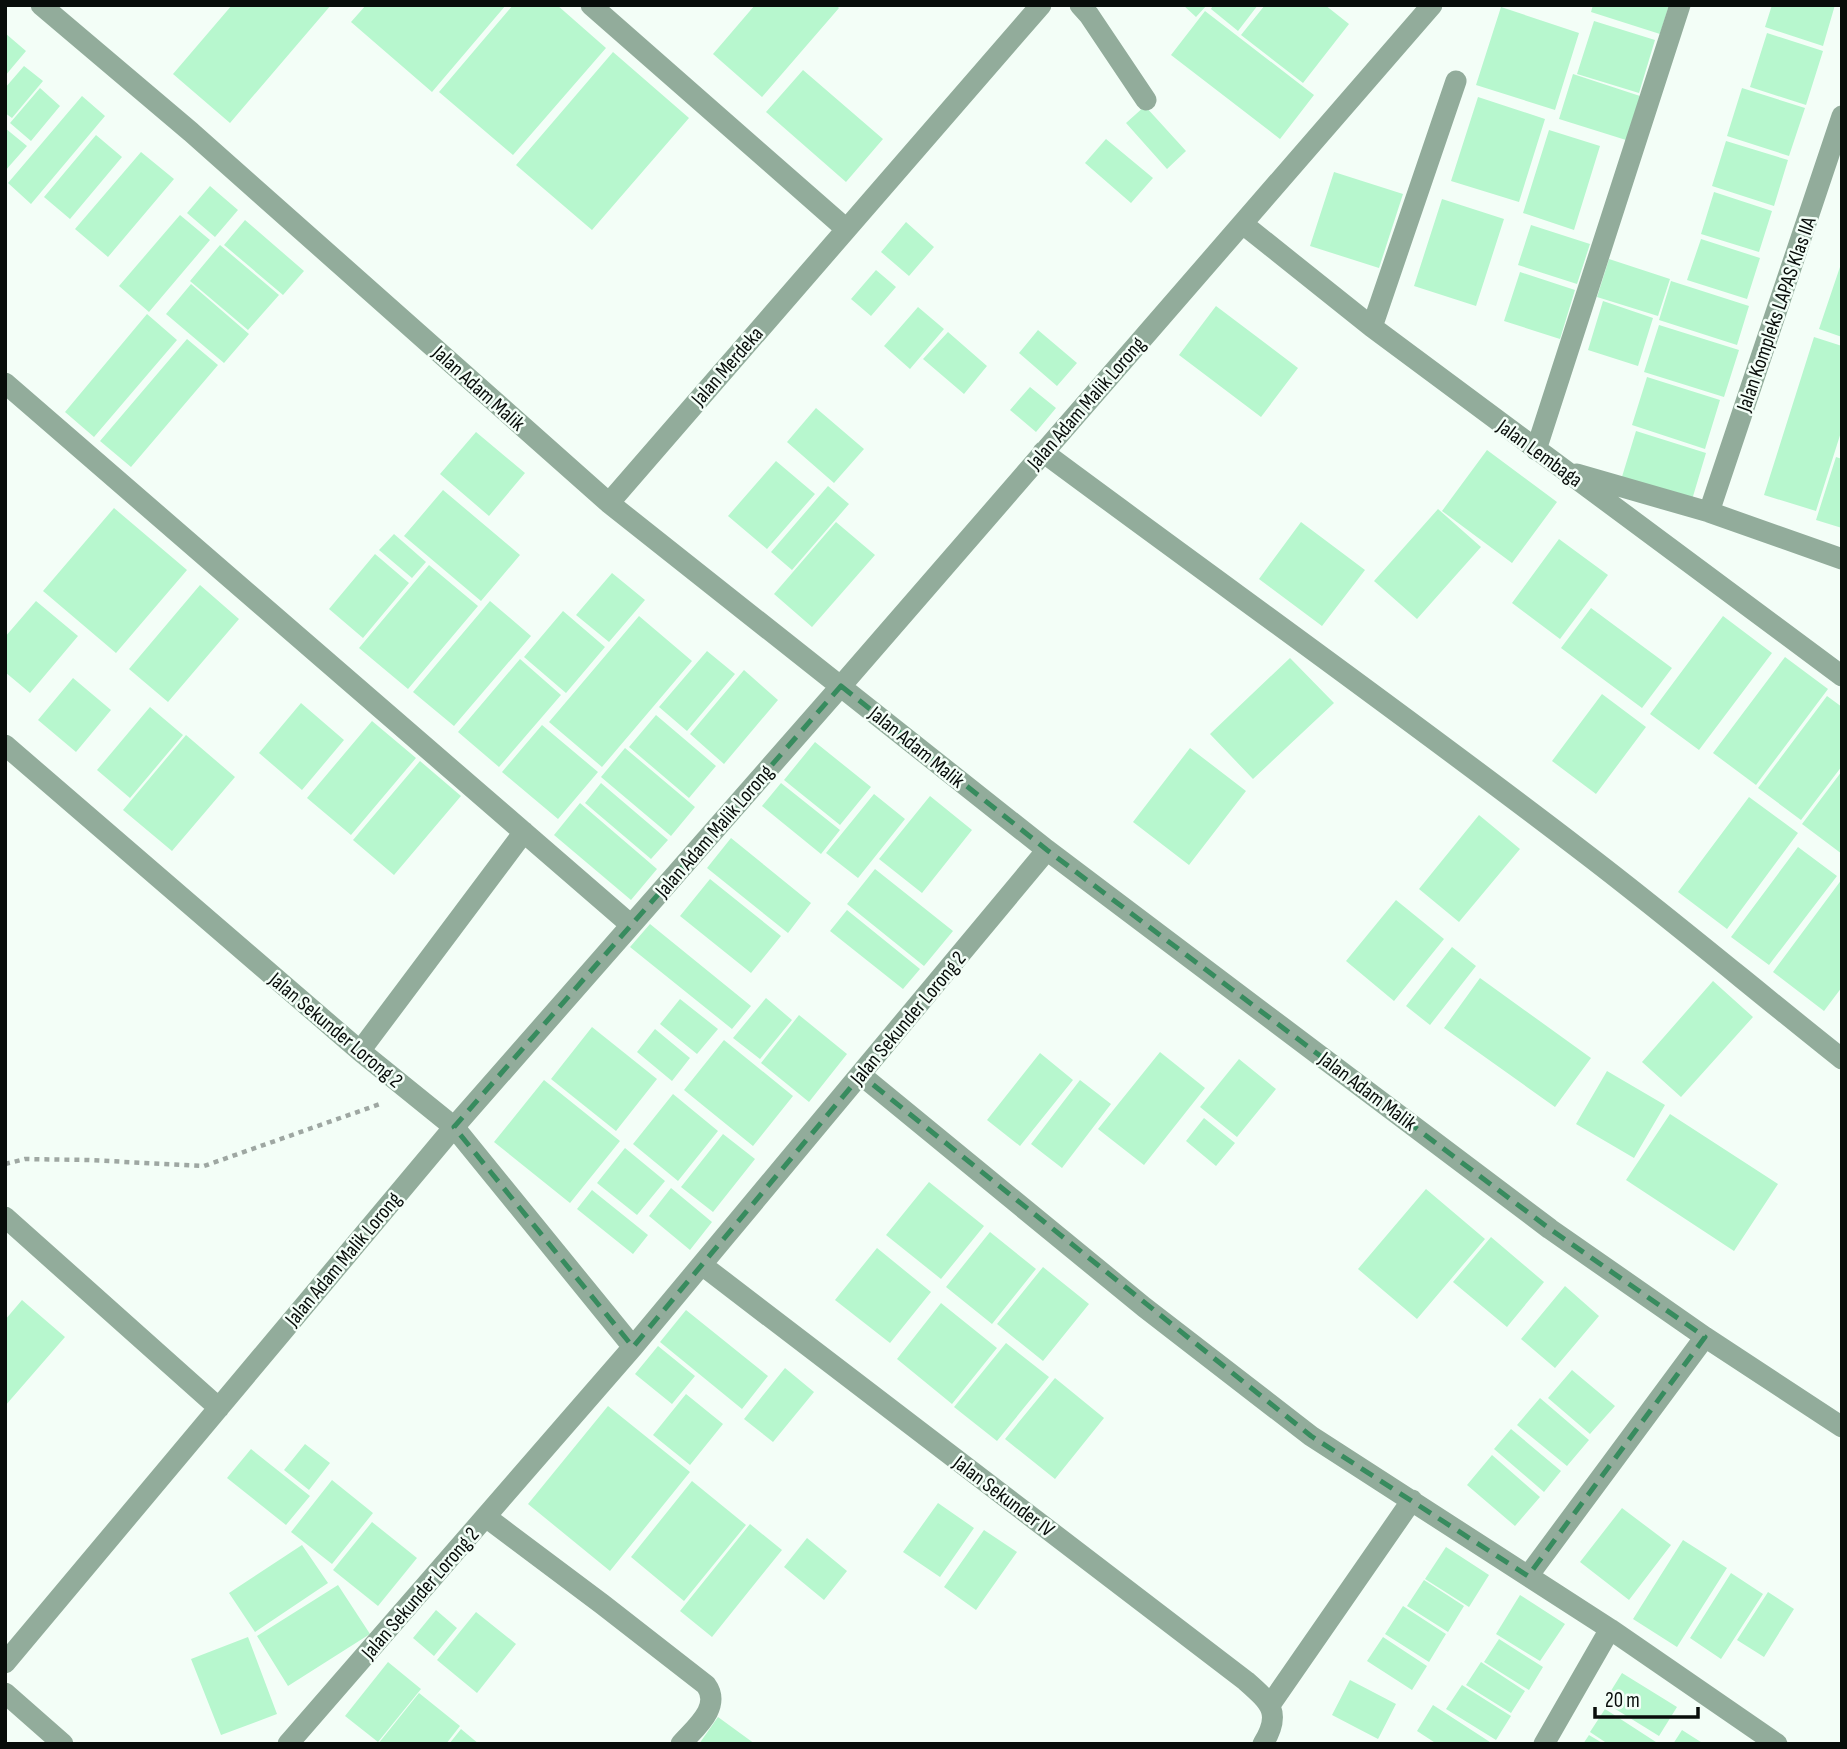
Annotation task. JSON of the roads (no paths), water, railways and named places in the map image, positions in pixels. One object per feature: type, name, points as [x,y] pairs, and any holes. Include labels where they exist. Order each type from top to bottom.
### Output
[{"type":"street","name":"Jalan Adam Malik","points":[[41,5],[191,132],[608,503],[1047,850],[1550,1229],[1705,1338],[1842,1427]]},
{"type":"street","points":[[592,5],[845,228]]},
{"type":"street","name":"Jalan Merdeka","points":[[608,503],[1041,5]]},
{"type":"street","points":[[1080,5],[1146,100]]},
{"type":"street","name":"Jalan Adam Malik Lorong","points":[[5,1663],[454,1127],[1432,5]]},
{"type":"street","points":[[1536,450],[1680,5]]},
{"type":"street","points":[[1372,327],[1455,81]]},
{"type":"street","name":"Jalan Kompleks LAPAS Klas IIA","points":[[1709,512],[1842,116]]},
{"type":"street","name":"Jalan Lembaga","points":[[1243,224],[1372,327],[1842,676]]},
{"type":"street","points":[[5,383],[631,925]]},
{"type":"street","points":[[1043,452],[1541,820],[1842,1059]]},
{"type":"street","points":[[1567,471],[1709,512],[1842,559]]},
{"type":"street","name":"Jalan Sekunder Lorong 2","points":[[5,745],[360,1051],[454,1127],[633,1347]]},
{"type":"street","points":[[360,1051],[524,832]]},
{"type":"street","name":"Jalan Sekunder Lorong 2","points":[[288,1744],[633,1347],[1047,850]]},
{"type":"street","points":[[861,1075],[1144,1307],[1311,1436],[1610,1629],[1777,1744]]},
{"type":"street","points":[[5,1217],[219,1408]]},
{"type":"street","name":"Jalan Sekunder IV","points":[[702,1265],[1246,1681],[1270,1705]]},
{"type":"street","points":[[1528,1576],[1705,1338]]},
{"type":"street","points":[[1263,1744],[1274,1719],[1270,1705],[1412,1500]]},
{"type":"street","points":[[486,1517],[694,1675],[710,1691],[712,1703],[706,1715],[681,1744]]},
{"type":"street","points":[[1544,1744],[1610,1629]]},
{"type":"street","points":[[5,1693],[63,1744]]}]
